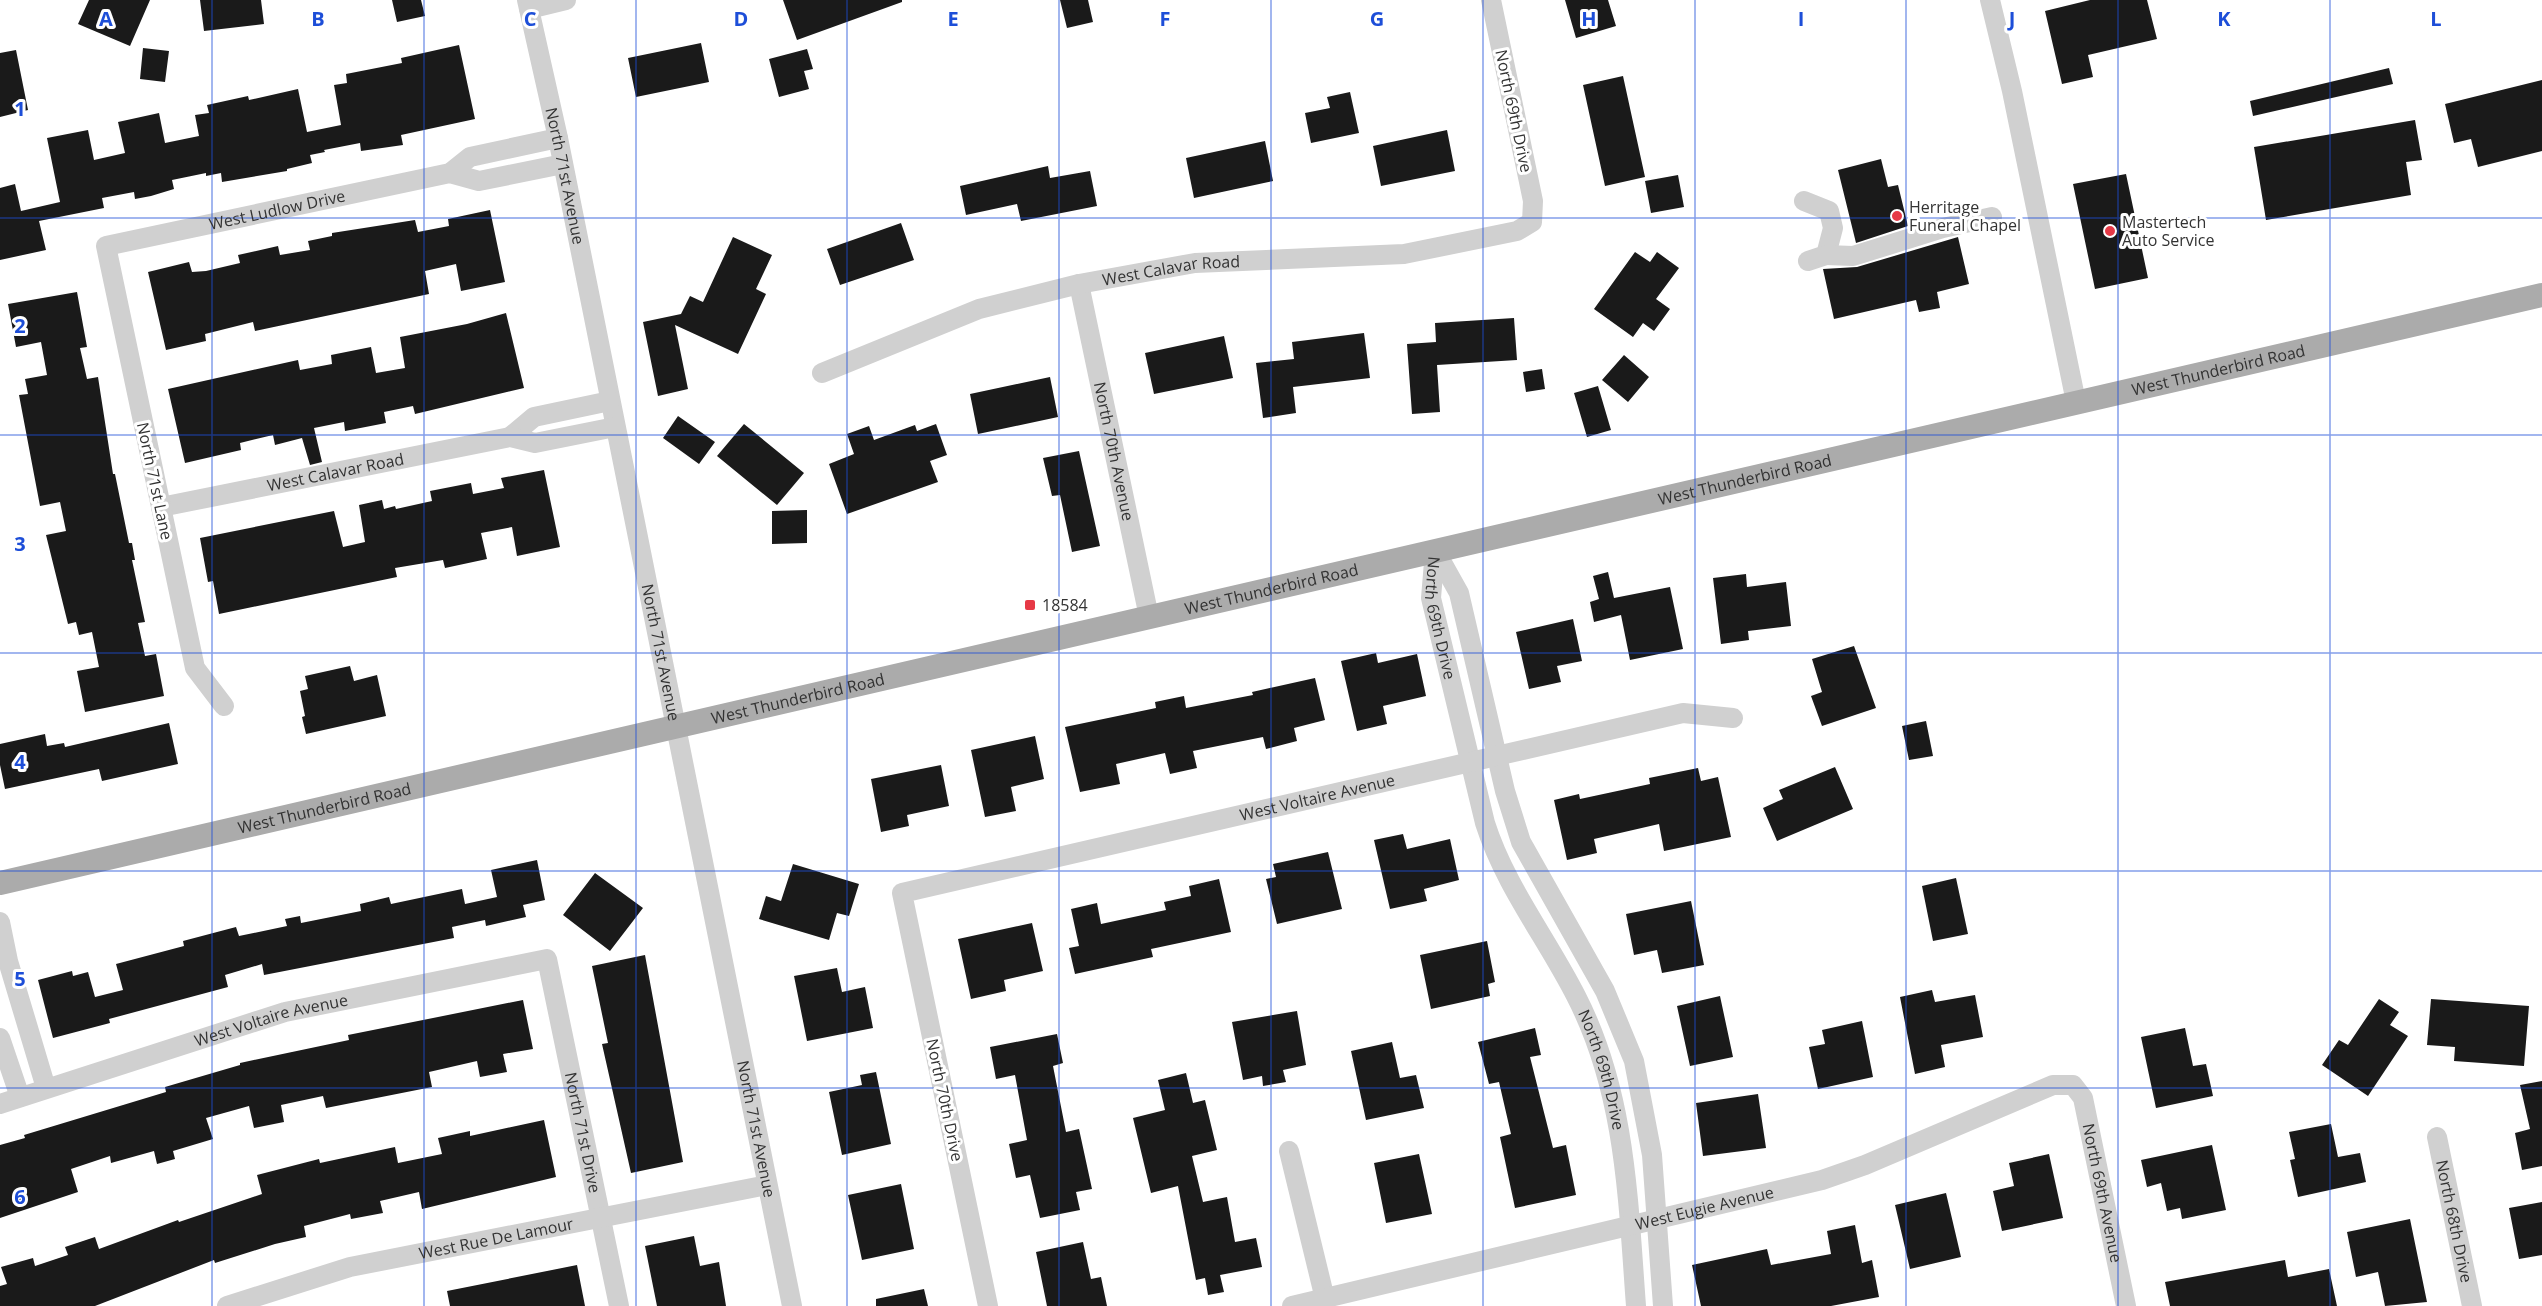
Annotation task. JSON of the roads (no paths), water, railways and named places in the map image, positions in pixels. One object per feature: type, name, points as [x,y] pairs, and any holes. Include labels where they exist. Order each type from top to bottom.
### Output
[{"type":"main road","name":"West Thunderbird Road","points":[[0,884],[675,725],[2542,295]]},
{"type":"street","points":[[528,4],[566,0]]},
{"type":"street","name":"North 69th Drive","points":[[1491,0],[1533,201],[1532,222]]},
{"type":"street","points":[[1990,0],[2012,91],[2076,402]]},
{"type":"street","name":"North 71st Avenue","points":[[528,4],[558,138],[792,1306]]},
{"type":"street","name":"West Ludlow Drive","points":[[106,246],[450,173],[470,157],[558,138]]},
{"type":"street","points":[[498,150],[504,176]]},
{"type":"street","name":"West Ludlow Drive","points":[[450,173],[479,181],[563,164]]},
{"type":"street","points":[[1804,201],[1829,211],[1833,228],[1817,258],[1853,256],[1942,228],[1992,216]]},
{"type":"street","name":"West Calavar Road","points":[[822,373],[979,309],[1079,284],[1195,263],[1404,254],[1517,231],[1532,222]]},
{"type":"street","name":"North 71st Lane","points":[[106,246],[195,668],[225,706]]},
{"type":"street","name":"North 70th Avenue","points":[[1079,284],[1149,617]]},
{"type":"street","name":"West Calavar Road","points":[[510,437],[534,417],[610,401]]},
{"type":"street","points":[[550,414],[557,440]]},
{"type":"street","name":"West Calavar Road","points":[[161,507],[510,437],[535,443],[615,427]]},
{"type":"street","name":"North 69th Drive","points":[[1435,550],[1459,593],[1497,755],[1521,842],[1606,994],[1621,1026],[1641,1089],[1648,1124],[1658,1220],[1663,1306]]},
{"type":"street","name":"North 69th Drive","points":[[1435,550],[1431,598],[1494,852],[1581,1007],[1600,1055],[1618,1119],[1631,1227],[1636,1306]]},
{"type":"street","name":"West Voltaire Avenue","points":[[902,893],[1683,713],[1733,718]]},
{"type":"street","name":"North 70th Drive","points":[[902,893],[988,1306]]},
{"type":"street","points":[[0,922],[8,961],[46,1088]]},
{"type":"street","name":"West Voltaire Avenue","points":[[0,1104],[285,1012],[547,959]]},
{"type":"street","name":"North 71st Drive","points":[[547,959],[619,1306]]},
{"type":"street","points":[[1581,1007],[1606,994]]},
{"type":"street","points":[[0,1038],[20,1097]]},
{"type":"street","name":"West Eugie Avenue","points":[[1292,1306],[1822,1180],[1865,1165],[2053,1085],[2073,1085]]},
{"type":"street","name":"North 69th Avenue","points":[[2073,1085],[2083,1098],[2126,1306]]},
{"type":"street","name":"North 68th Drive","points":[[2437,1137],[2472,1306]]},
{"type":"street","points":[[1289,1151],[1325,1299]]},
{"type":"street","name":"West Rue De Lamour","points":[[227,1306],[350,1267],[767,1185]]},
{"type":"place","name":"Herritage Funeral Chapel","points":[[1897,216]]},
{"type":"place","name":"Mastertech Auto Service","points":[[2110,231]]},
{"type":"place","name":"18584","points":[[1030,605]]}]
